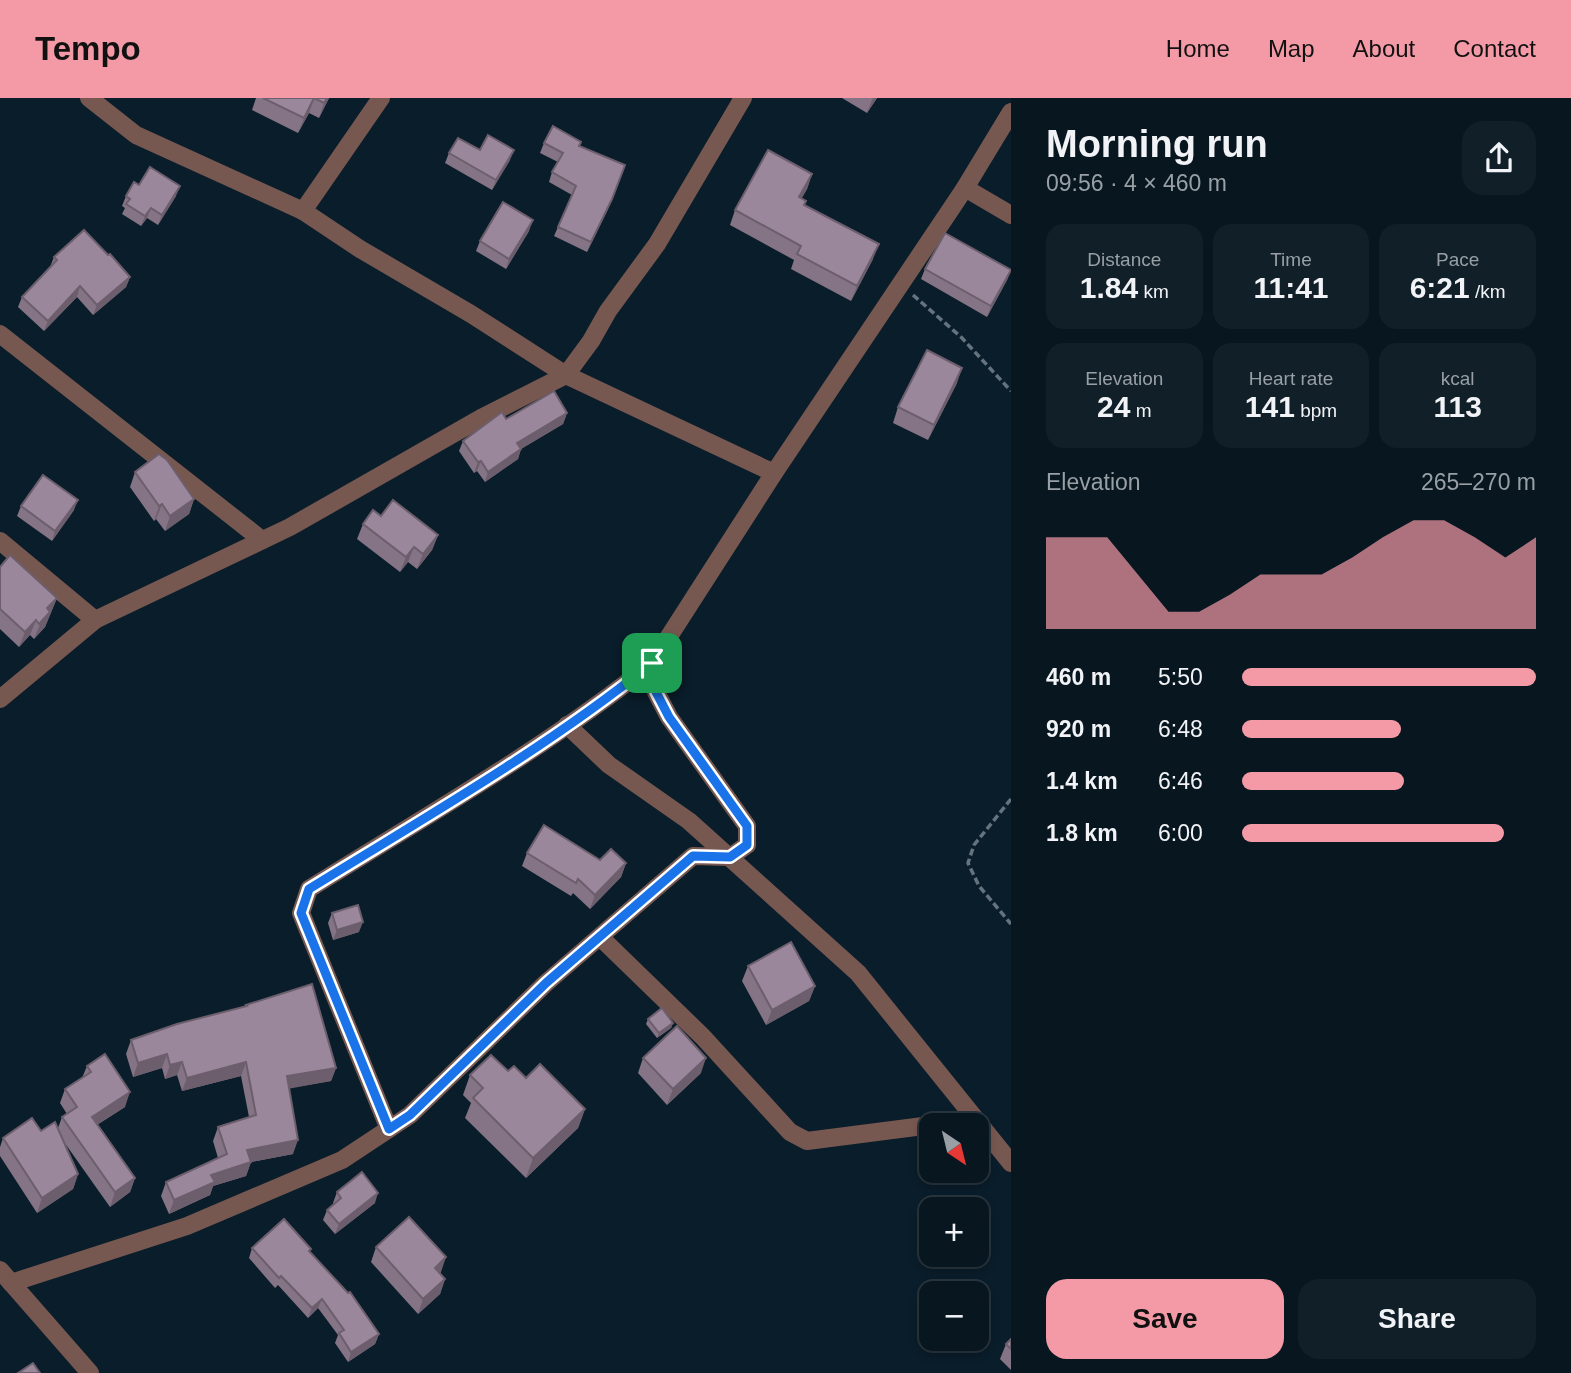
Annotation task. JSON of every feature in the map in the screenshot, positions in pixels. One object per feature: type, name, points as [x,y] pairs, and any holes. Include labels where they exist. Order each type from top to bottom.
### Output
[{"type":"street","points":[[89,98],[136,135],[303,211],[566,375],[774,473]]},
{"type":"street","points":[[303,211],[381,98]]},
{"type":"street","points":[[0,699],[95,620],[290,527],[481,418],[566,375],[657,244],[743,98]]},
{"type":"street","points":[[389,1129],[301,913],[309,889],[469,790],[615,693],[652,663],[774,473],[965,188],[1011,111]]},
{"type":"street","points":[[965,188],[1011,215]]},
{"type":"street","points":[[0,334],[262,540]]},
{"type":"street","points":[[0,541],[95,620]]},
{"type":"street","points":[[90,1373],[5,1277],[187,1226],[342,1160],[410,1115],[546,983],[693,856],[730,857],[747,845],[747,826],[669,717],[656,692],[652,663]]},
{"type":"street","points":[[567,725],[609,765],[690,821],[858,973],[968,1113]]},
{"type":"street","points":[[600,937],[703,1037],[790,1132],[807,1141],[919,1127]]},
{"type":"street","points":[[989,1138],[1011,1163]]},
{"type":"path","points":[[900,286],[961,337],[1011,391]]},
{"type":"path","points":[[1011,799],[974,845],[968,863],[979,886],[1011,924]]},
{"type":"building","points":[[263,98],[314,98],[304,118]]},
{"type":"building","points":[[314,98],[327,98],[324,103]]},
{"type":"building","points":[[553,126],[581,142],[579,146],[625,165],[591,242],[558,227],[576,186],[552,172],[563,153],[544,143]]},
{"type":"building","points":[[488,135],[514,150],[496,180],[449,153],[458,138],[480,150]]},
{"type":"building","points":[[768,150],[812,174],[799,197],[806,201],[804,205],[879,244],[857,286],[797,254],[801,246],[735,210]]},
{"type":"building","points":[[150,167],[180,186],[162,215],[151,208],[145,216],[126,204],[130,199],[126,196],[134,182],[139,185]]},
{"type":"building","points":[[503,202],[533,220],[509,259],[480,241]]},
{"type":"building","points":[[84,230],[130,277],[97,305],[80,286],[48,321],[22,297],[57,260],[54,257]]},
{"type":"building","points":[[945,233],[1011,270],[991,306],[925,269]]},
{"type":"building","points":[[927,350],[962,368],[934,425],[898,407]]},
{"type":"building","points":[[554,391],[567,413],[517,443],[521,449],[488,472],[463,441],[502,412],[506,419]]},
{"type":"building","points":[[159,454],[167,460],[194,499],[170,516],[162,504],[159,506],[135,472]]},
{"type":"building","points":[[43,475],[78,500],[55,531],[21,506]]},
{"type":"building","points":[[393,500],[438,535],[423,554],[414,547],[406,557],[363,524],[373,510],[381,516]]},
{"type":"building","points":[[10,555],[57,598],[47,608],[50,612],[39,624],[36,620],[25,632],[0,609],[0,567]]},
{"type":"building","points":[[544,825],[600,860],[611,849],[626,863],[595,895],[578,879],[576,883],[527,853]]},
{"type":"building","points":[[358,905],[363,922],[337,930],[332,913]]},
{"type":"building","points":[[791,942],[815,986],[772,1010],[748,966]]},
{"type":"building","points":[[312,984],[336,1068],[287,1076],[298,1140],[247,1150],[251,1162],[211,1175],[215,1182],[174,1200],[166,1182],[227,1154],[218,1127],[256,1115],[246,1062],[187,1078],[182,1062],[170,1065],[167,1054],[138,1063],[131,1040]]},
{"type":"building","points":[[662,1008],[673,1023],[659,1033],[648,1019]]},
{"type":"building","points":[[677,1026],[706,1058],[673,1089],[643,1058]]},
{"type":"building","points":[[105,1054],[130,1092],[92,1117],[135,1178],[115,1192],[62,1117],[77,1107],[65,1089],[91,1072],[87,1066]]},
{"type":"building","points":[[491,1055],[508,1071],[514,1066],[526,1078],[540,1064],[585,1109],[533,1158],[473,1098],[483,1088],[470,1075]]},
{"type":"building","points":[[32,1118],[41,1131],[55,1122],[78,1174],[42,1198],[3,1138]]},
{"type":"building","points":[[362,1172],[378,1193],[339,1224],[327,1210],[341,1198],[337,1192]]},
{"type":"building","points":[[409,1217],[446,1257],[435,1268],[445,1279],[423,1299],[376,1247]]},
{"type":"building","points":[[284,1219],[311,1249],[309,1251],[348,1293],[350,1292],[379,1334],[351,1352],[339,1333],[344,1330],[322,1299],[312,1308],[281,1276],[279,1278],[252,1248]]},
{"type":"building","points":[[33,1363],[40,1373],[18,1373]]},
{"type":"route","points":[[652,663],[656,692],[669,717],[747,826],[747,845],[730,857],[693,856],[546,983],[410,1115],[389,1129],[301,913],[309,889],[469,790],[615,693],[652,663]]}]
